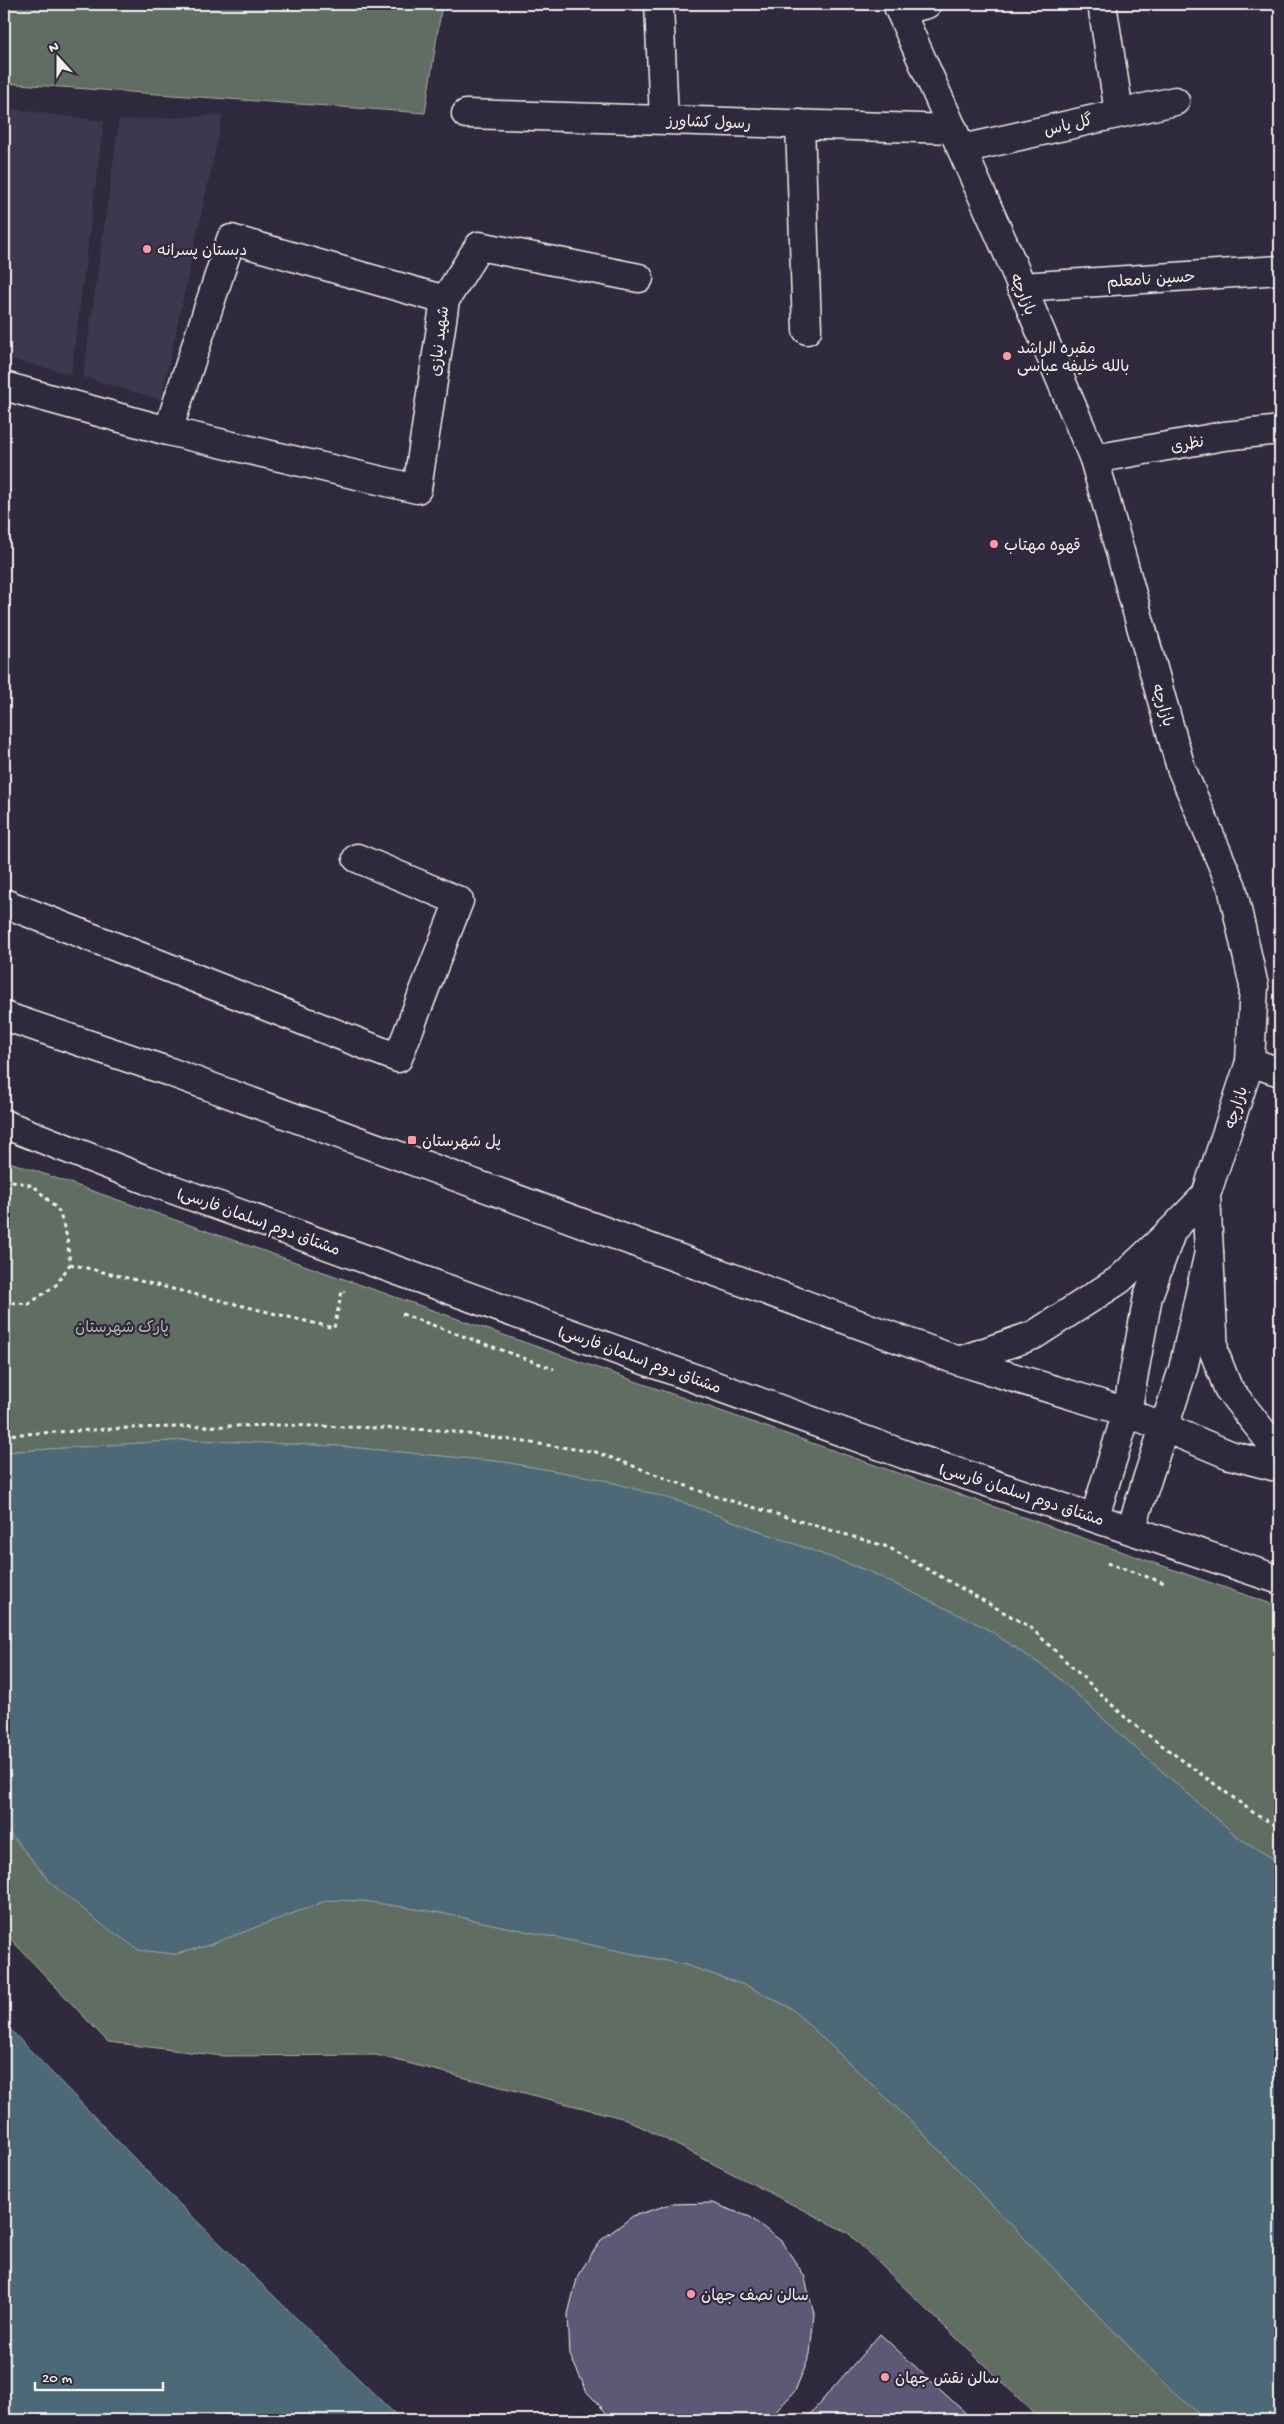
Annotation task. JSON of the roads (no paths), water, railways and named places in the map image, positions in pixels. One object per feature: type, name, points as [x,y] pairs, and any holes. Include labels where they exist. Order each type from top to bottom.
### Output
[{"type":"main road","points":[[658,4],[664,120]]},
{"type":"main road","points":[[899,8],[927,4]]},
{"type":"main road","points":[[1102,4],[1119,112]]},
{"type":"main road","name":"بازارچه","points":[[899,8],[1094,459],[1181,768],[1232,887],[1254,986],[1250,1062],[1206,1195],[1209,1252],[1183,1369],[1131,1529]]},
{"type":"main road","name":"گل یاس","points":[[957,139],[1175,101]]},
{"type":"main road","name":"رسول کشاورز","points":[[466,114],[800,124],[957,139]]},
{"type":"main road","points":[[800,124],[807,330]]},
{"type":"main road","name":"شهید نیازی","points":[[4,386],[168,431],[417,488],[446,300],[231,238],[168,431]]},
{"type":"main road","points":[[446,300],[479,246],[639,278]]},
{"type":"main road","name":"حسین نامعلم","points":[[1021,287],[1280,270]]},
{"type":"main road","name":"نظری","points":[[1094,459],[1224,436],[1280,430]]},
{"type":"main road","points":[[4,903],[398,1058],[459,900],[357,858]]},
{"type":"main road","points":[[4,1016],[170,1072],[960,1361],[1127,1412],[1230,1455],[1280,1468]]},
{"type":"main road","points":[[1250,1062],[1280,1072]]},
{"type":"main road","name":"مشتاق دوم (سلمان فارسی)","points":[[4,1124],[157,1183],[906,1455],[1095,1516],[1280,1580]]},
{"type":"main road","points":[[960,1361],[1034,1335],[1119,1280],[1206,1195]]},
{"type":"main road","points":[[1095,1516],[1127,1412],[1148,1296],[1172,1230]]},
{"type":"main road","points":[[1209,1252],[1214,1352],[1228,1388],[1280,1454]]},
{"type":"water","points":[[187,1440],[337,1446],[503,1462],[600,1479],[684,1503],[870,1572],[984,1627],[1053,1673],[1142,1754],[1239,1838],[1280,1863],[1280,2420],[1206,2420],[1166,2385],[915,2125],[791,2008],[747,1986],[686,1965],[436,1912],[364,1901],[328,1900],[206,1946],[175,1954],[139,1950],[100,1923],[53,1885],[4,1826],[4,1452]]},
{"type":"water","points":[[4,2023],[162,2187],[401,2420],[4,2420]]},
{"type":"place","name":"دبستان پسرانه","points":[[147,249]]},
{"type":"place","name":"مقبره الراشد بالله خلیفه عباسی","points":[[1007,356]]},
{"type":"place","name":"قهوه مهتاب","points":[[994,544]]},
{"type":"place","name":"پل شهرستان","points":[[412,1140]]},
{"type":"place","name":"سالن نصف جهان","points":[[691,2294]]},
{"type":"place","name":"سالن نقش جهان","points":[[885,2377]]},
{"type":"park label","name":"پارک شهرستان","points":[[122,1326]]}]
